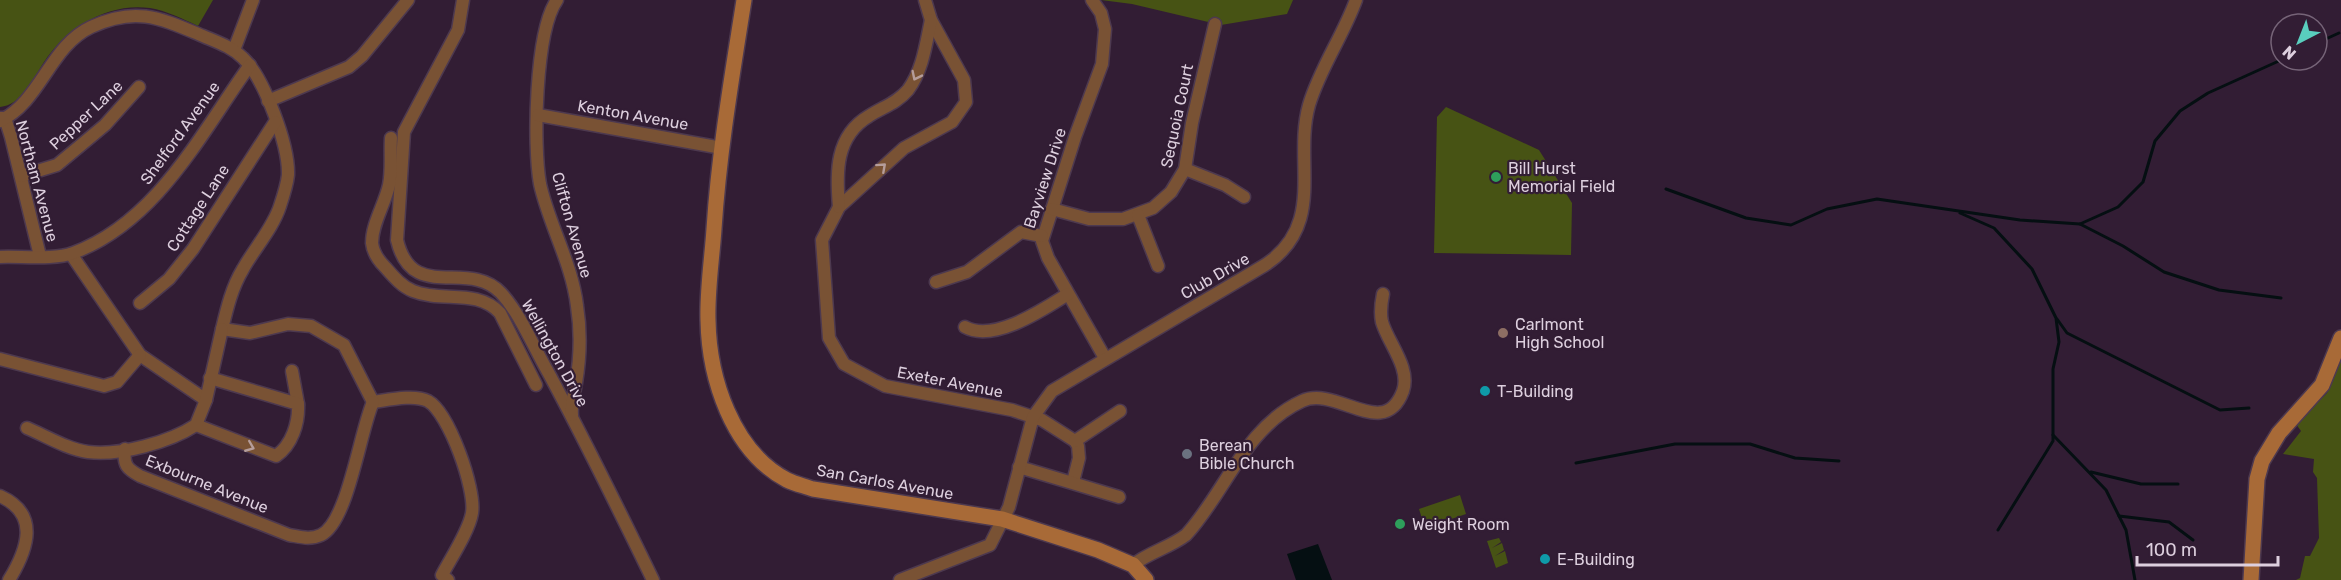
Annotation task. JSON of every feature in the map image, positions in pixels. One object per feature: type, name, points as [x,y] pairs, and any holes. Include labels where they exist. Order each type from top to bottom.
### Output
[{"type":"main road","name":"San Carlos Avenue","points":[[744,0],[722,148],[708,319],[710,352],[717,385],[737,430],[762,461],[787,479],[813,489],[1002,519],[1098,550],[1133,565],[1146,580]]},
{"type":"main road","points":[[2251,580],[2257,479],[2262,461],[2279,433],[2322,385],[2341,338]]},
{"type":"street","points":[[234,50],[253,0]]},
{"type":"street","points":[[268,101],[349,67],[362,56],[408,0]]},
{"type":"street","points":[[423,293],[428,276],[418,273],[408,265],[400,252],[397,240],[404,132],[458,30],[463,0]]},
{"type":"street","name":"Clifton Avenue","points":[[557,0],[543,31],[540,55],[537,159],[541,185],[570,273],[577,306],[579,345],[576,383],[571,405],[576,425]]},
{"type":"street","name":"Exeter Avenue","points":[[925,0],[931,20],[964,80],[967,92],[964,106],[952,122],[904,148],[839,207],[823,235],[822,243],[826,327],[841,361],[861,375],[892,388],[1012,410],[1033,417],[1075,441]]},
{"type":"street","name":"Bayview Drive","points":[[1092,0],[1101,13],[1105,29],[1102,64],[1042,236],[1043,247],[1106,358]]},
{"type":"street","name":"Club Drive","points":[[900,580],[990,545],[1009,507],[1033,417],[1052,391],[1265,265],[1292,238],[1303,211],[1310,101],[1356,0]]},
{"type":"street","points":[[2,119],[20,108],[70,42],[89,28],[118,17],[149,15],[234,50],[250,65],[268,101],[284,149],[288,175],[280,209],[242,270],[230,298],[206,400],[196,425],[276,456],[283,451],[298,417],[292,371]]},
{"type":"street","points":[[839,207],[837,166],[846,140],[864,119],[896,101],[907,91],[921,66],[931,20]]},
{"type":"street","name":"Sequoia Court","points":[[1052,209],[1100,220],[1138,215],[1166,197],[1185,169],[1192,123],[1215,24]]},
{"type":"street","name":"Shelford Avenue","points":[[0,257],[71,254],[118,231],[161,190],[250,65]]},
{"type":"street","name":"Pepper Lane","points":[[21,176],[57,165],[105,125],[140,87]]},
{"type":"street","name":"Kenton Avenue","points":[[538,115],[722,148]]},
{"type":"street","name":"Northam Avenue","points":[[2,119],[21,176],[40,256]]},
{"type":"street","name":"Cottage Lane","points":[[140,303],[169,279],[193,249],[275,122]]},
{"type":"street","points":[[390,138],[389,185],[372,245],[378,260],[396,280],[413,291],[439,297],[477,298],[492,304],[504,321],[536,385]]},
{"type":"street","points":[[1185,169],[1225,185],[1244,197]]},
{"type":"street","points":[[1138,215],[1158,266]]},
{"type":"street","points":[[936,282],[967,272],[1022,232],[1042,236]]},
{"type":"street","name":"Northam Avenue","points":[[71,254],[140,355],[206,400]]},
{"type":"street","name":"Wellington Drive","points":[[428,276],[435,279],[474,278],[486,282],[499,291],[513,309],[576,425],[654,580]]},
{"type":"street","points":[[965,327],[980,332],[1015,323],[1029,318],[1068,294]]},
{"type":"street","points":[[1133,565],[1147,554],[1176,543],[1186,536],[1244,452],[1292,406],[1309,398],[1342,402],[1372,414],[1384,412],[1393,406],[1401,395],[1405,381],[1382,323],[1383,294]]},
{"type":"street","points":[[222,329],[250,333],[288,324],[311,326],[344,345],[373,402],[401,399],[426,400],[440,410],[465,468],[474,500],[472,516],[443,578]]},
{"type":"street","points":[[0,359],[104,386],[117,382],[140,355]]},
{"type":"street","points":[[210,378],[298,404]]},
{"type":"street","name":"Exbourne Avenue","points":[[196,425],[174,438],[125,449],[124,460],[127,469],[289,535],[309,539],[323,535],[340,515],[373,402]]},
{"type":"street","points":[[1073,482],[1080,453],[1075,441],[1120,411]]},
{"type":"street","points":[[27,428],[78,450],[90,452],[125,449]]},
{"type":"street","points":[[1019,467],[1119,497]]},
{"type":"street","points":[[0,496],[17,506],[25,517],[27,526],[23,552],[9,580]]},
{"type":"green space","points":[[0,0],[213,0],[198,26],[169,13],[134,7],[104,13],[90,20],[76,28],[53,50],[15,102],[0,107]]},
{"type":"green space","points":[[1101,0],[1293,0],[1287,14],[1221,25],[1132,4]]},
{"type":"green space","name":"Bill Hurst Memorial Field","points":[[1446,107],[1539,150],[1572,203],[1571,255],[1434,253],[1437,117]]},
{"type":"green space","points":[[2341,360],[2341,580],[2296,580],[2300,578],[2305,556],[2310,556],[2319,538],[2317,478],[2313,472],[2314,459],[2283,454],[2301,431],[2296,424],[2327,393]]},
{"type":"green space","points":[[1460,495],[1466,514],[1425,528],[1419,509]]},
{"type":"green space","points":[[1499,538],[1501,542],[1492,548],[1502,543],[1504,550],[1495,556],[1505,551],[1508,563],[1496,568],[1487,541]]},
{"type":"shaded area","points":[[1318,544],[1332,580],[1296,580],[1287,554]]},
{"type":"waterway","points":[[2329,38],[2339,33]]},
{"type":"waterway","points":[[1666,189],[1746,218],[1791,225],[1827,209],[1877,199],[2020,220],[2080,224],[2118,207],[2143,182],[2155,141],[2180,111],[2208,93],[2269,65]]},
{"type":"waterway","points":[[1960,213],[1994,228],[2032,269],[2056,318],[2059,342],[2053,369],[2053,441],[1998,530]]},
{"type":"waterway","points":[[2080,224],[2123,246],[2164,272],[2219,290],[2281,298]]},
{"type":"waterway","points":[[2057,319],[2067,333],[2220,410],[2249,408]]},
{"type":"waterway","points":[[2053,435],[2106,490],[2126,530],[2135,580]]},
{"type":"waterway","points":[[1576,463],[1675,444],[1750,444],[1795,458],[1839,461]]},
{"type":"waterway","points":[[2091,472],[2141,484],[2178,484]]},
{"type":"waterway","points":[[2119,516],[2169,522],[2193,540]]},
{"type":"place","name":"Bill Hurst Memorial Field","points":[[1496,177]]},
{"type":"place","name":"Carlmont High School","points":[[1503,333]]},
{"type":"place","name":"T-Building","points":[[1485,391]]},
{"type":"place","name":"Berean Bible Church","points":[[1187,454]]},
{"type":"place","name":"Weight Room","points":[[1400,524]]},
{"type":"place","name":"E-Building","points":[[1545,559]]}]
